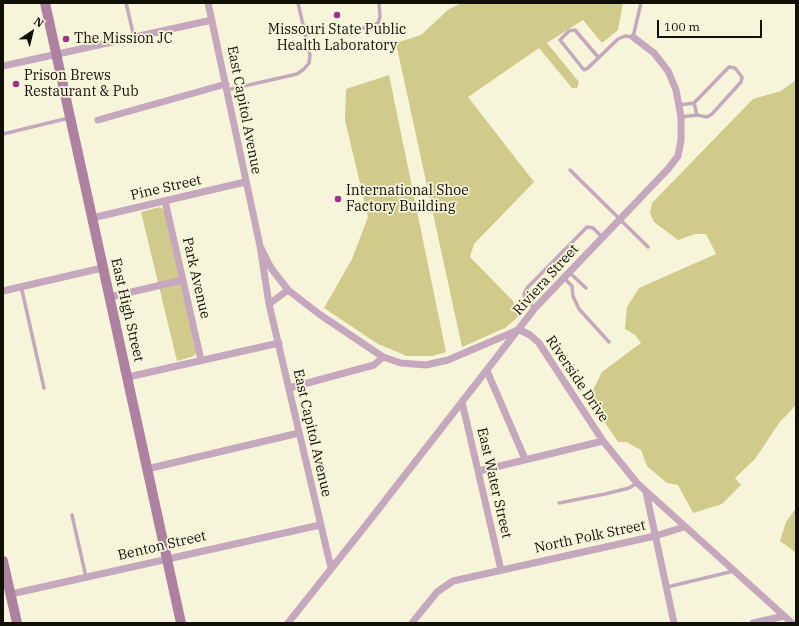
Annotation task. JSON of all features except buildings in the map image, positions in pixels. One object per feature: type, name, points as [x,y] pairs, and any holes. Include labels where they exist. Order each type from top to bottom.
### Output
[{"type":"main road","name":"East High Street","points":[[45,3],[181,623]]},
{"type":"main road","points":[[3,561],[8,593],[17,623]]},
{"type":"street","name":"East Capitol Avenue","points":[[208,3],[227,87],[245,182],[260,246],[270,304],[331,568]]},
{"type":"street","points":[[3,66],[212,20]]},
{"type":"street","name":"Riviera Street","points":[[288,290],[319,314],[383,357],[401,363],[426,365],[448,360],[468,353],[520,330],[535,308],[668,169],[678,156],[682,140],[682,118],[676,90],[668,70],[654,53],[634,37]]},
{"type":"street","points":[[98,120],[227,87]]},
{"type":"street","name":"Pine Street","points":[[92,218],[245,182]]},
{"type":"street","name":"Park Avenue","points":[[165,201],[201,360]]},
{"type":"street","name":"East Capitol Avenue","points":[[260,246],[271,268],[288,290]]},
{"type":"street","points":[[3,290],[102,268]]},
{"type":"street","points":[[110,297],[183,280]]},
{"type":"street","points":[[270,304],[288,290]]},
{"type":"street","points":[[291,622],[331,568],[520,330]]},
{"type":"street","name":"Riverside Drive","points":[[520,330],[530,335],[539,343],[603,441],[637,483],[792,623]]},
{"type":"street","points":[[128,378],[279,343]]},
{"type":"street","points":[[289,388],[374,365],[383,357]]},
{"type":"street","points":[[487,371],[524,459]]},
{"type":"street","name":"East Water Street","points":[[462,402],[501,570]]},
{"type":"street","points":[[147,469],[299,433]]},
{"type":"street","points":[[479,470],[603,441]]},
{"type":"street","points":[[646,492],[674,623]]},
{"type":"street","name":"Benton Street","points":[[8,593],[320,525]]},
{"type":"street","name":"North Polk Street","points":[[412,623],[444,585],[452,581],[655,536],[684,527]]},
{"type":"street","points":[[753,623],[784,616]]},
{"type":"lane","points":[[126,3],[134,37]]},
{"type":"lane","points":[[227,87],[297,74],[309,63],[310,55],[298,3]]},
{"type":"lane","points":[[360,29],[378,23],[380,17],[379,3]]},
{"type":"lane","points":[[598,57],[575,30],[569,31],[560,40],[584,70],[618,39],[625,36],[634,37],[641,3]]},
{"type":"lane","points":[[679,105],[694,104],[726,70],[732,67],[740,73],[743,80],[712,114],[707,117],[697,115],[682,118]]},
{"type":"lane","points":[[694,104],[697,115]]},
{"type":"lane","points":[[3,134],[70,118]]},
{"type":"lane","points":[[570,170],[648,247]]},
{"type":"lane","points":[[535,308],[525,299],[524,294],[527,288],[587,227],[593,228],[602,237]]},
{"type":"lane","points":[[570,273],[586,288]]},
{"type":"lane","points":[[564,278],[572,286],[573,296],[579,309],[609,342]]},
{"type":"lane","points":[[21,286],[44,388]]},
{"type":"lane","points":[[559,503],[620,491],[637,483]]},
{"type":"lane","points":[[72,515],[86,577]]},
{"type":"lane","points":[[667,587],[734,571]]},
{"type":"shaded area","points":[[462,3],[623,3],[618,30],[602,43],[583,20],[547,43],[579,82],[577,88],[572,88],[539,48],[468,97],[534,182],[474,244],[470,257],[513,301],[519,316],[505,328],[462,347],[396,43],[421,35],[449,9]]},
{"type":"shaded area","points":[[389,75],[446,352],[432,356],[407,356],[378,344],[324,308],[352,259],[368,217],[345,120],[346,89]]},
{"type":"shaded area","points":[[796,80],[796,405],[779,423],[755,459],[735,478],[741,485],[722,504],[693,513],[678,485],[667,483],[647,466],[641,450],[626,442],[618,442],[595,408],[591,394],[602,372],[641,343],[635,335],[625,329],[627,307],[639,288],[716,254],[706,234],[695,234],[678,240],[654,222],[650,213],[652,203],[753,99],[781,91]]},
{"type":"shaded area","points":[[160,207],[164,210],[196,353],[194,356],[177,361],[141,212]]},
{"type":"shaded area","points":[[796,508],[796,559],[795,552],[780,541],[786,522]]},
{"type":"place","name":"Missouri State Public Health Laboratory","points":[[337,15]]},
{"type":"place","name":"The Mission JC","points":[[66,39]]},
{"type":"place","name":"Prison Brews Restaurant & Pub","points":[[16,84]]},
{"type":"place","name":"International Shoe Factory Building","points":[[338,199]]}]
